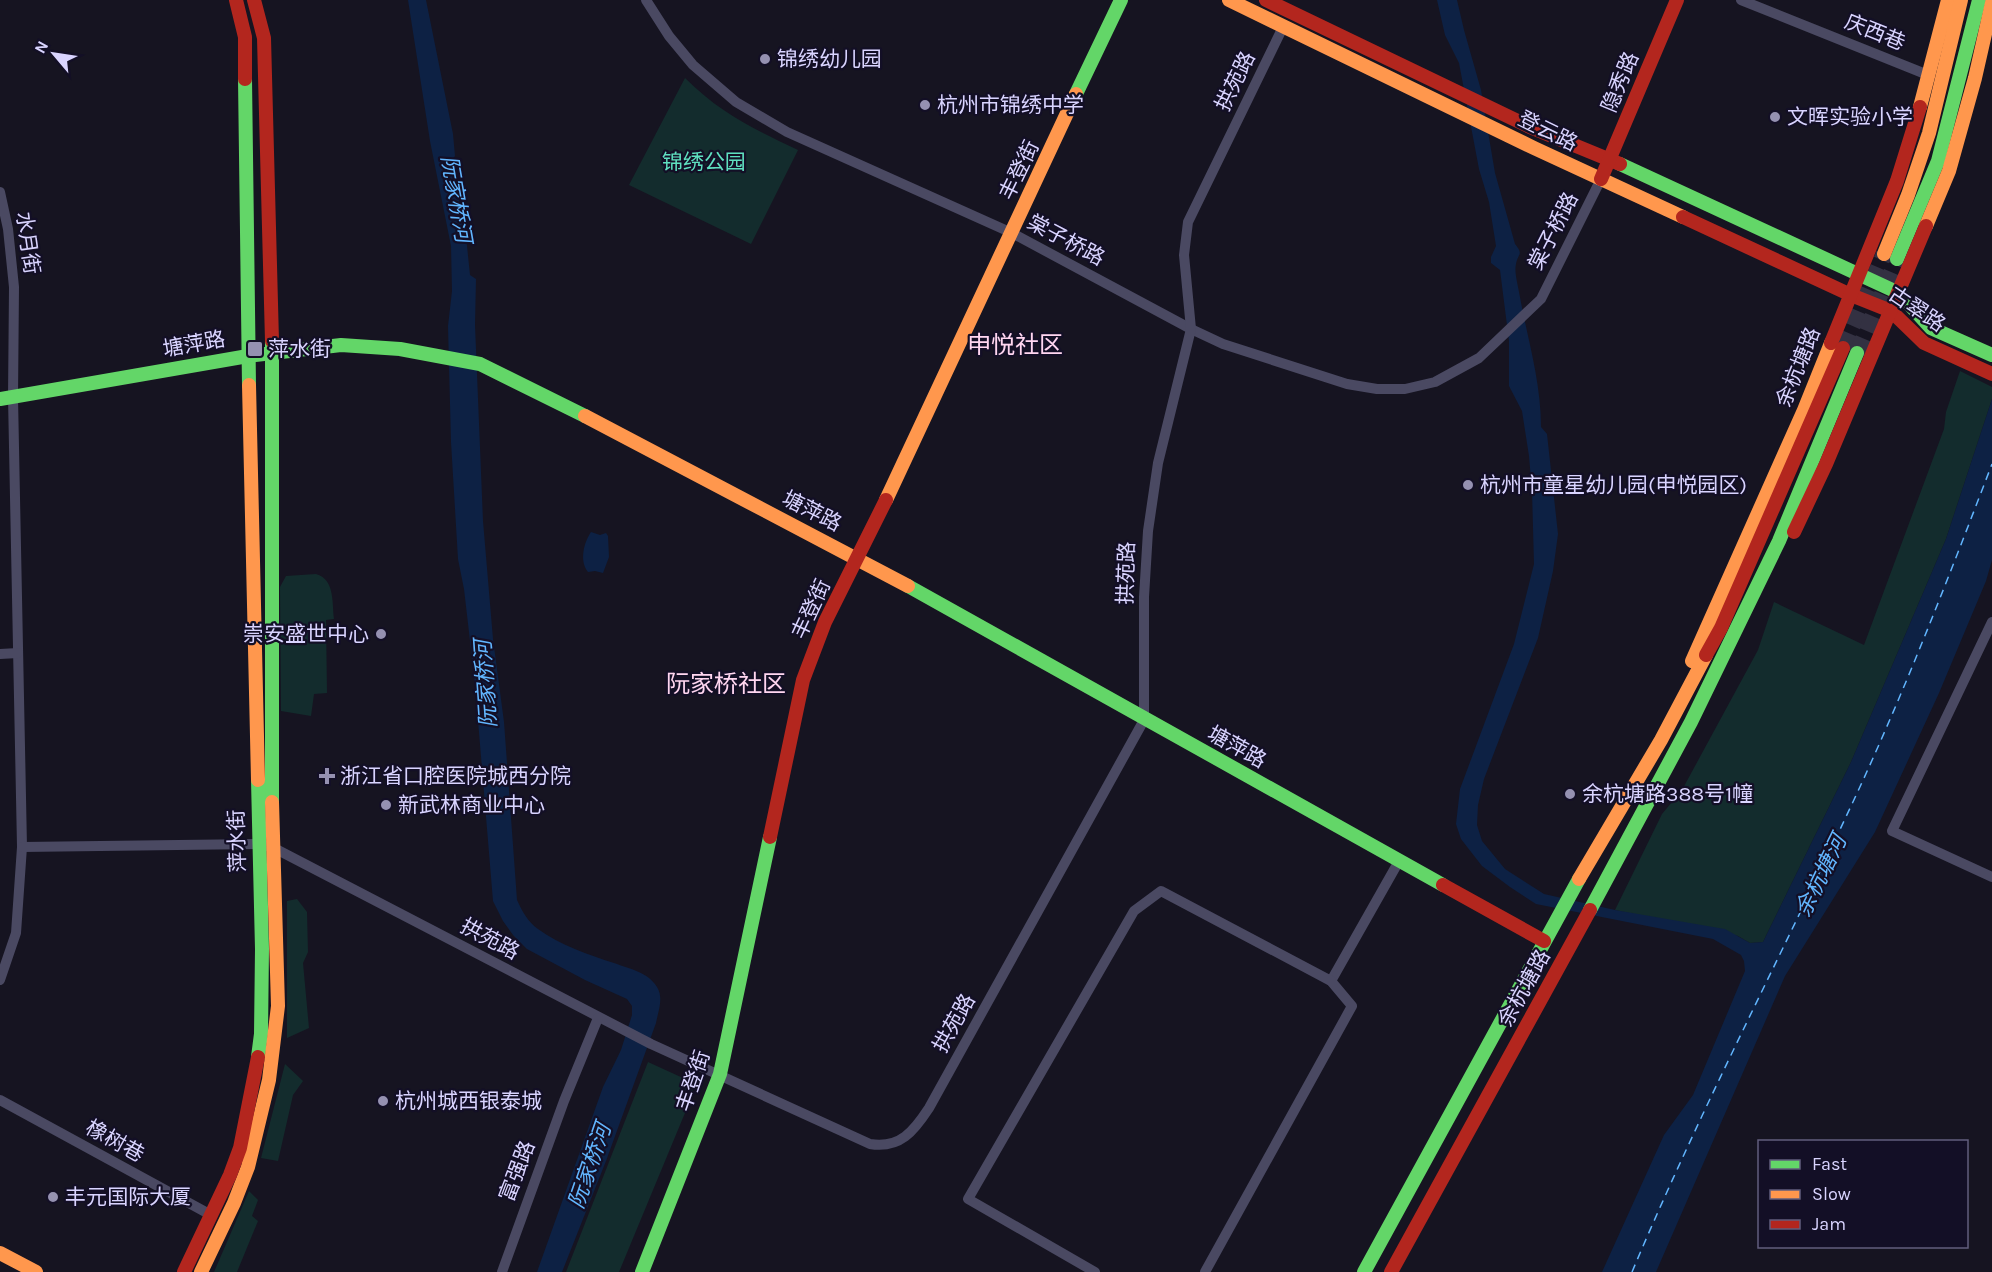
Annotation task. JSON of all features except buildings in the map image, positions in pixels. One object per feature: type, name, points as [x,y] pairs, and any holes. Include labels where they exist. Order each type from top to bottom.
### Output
[{"type":"main road","name":"萍水街","points":[[201,1272],[234,1203],[248,1167],[269,1080],[278,1006],[265,846],[248,356],[245,37],[236,0]]},
{"type":"main road","name":"萍水街","points":[[184,1272],[240,1148],[261,1034],[272,353],[264,38],[254,0]]},
{"type":"main road","name":"丰登街","points":[[642,1272],[720,1074],[803,680],[825,621],[858,558],[1121,0]]},
{"type":"main road","name":"登云路","points":[[1229,0],[1534,148],[1851,296]]},
{"type":"main road","name":"登云路","points":[[1266,0],[1530,127],[1610,160],[1859,275]]},
{"type":"main road","name":"隐秀路","points":[[1601,179],[1677,0]]},
{"type":"main road","name":"余杭塘路","points":[[1661,740],[1695,655],[1804,410],[1897,181],[1915,126],[1948,0]]},
{"type":"main road","points":[[1961,0],[1929,133],[1890,256],[1938,161],[1979,0]]},
{"type":"main road","name":"余杭塘路","points":[[1691,722],[1729,668],[1826,464],[1899,293],[1949,171],[1975,78],[1992,3]]},
{"type":"main road","name":"古翠路","points":[[1859,275],[1899,293],[1931,328],[1992,355]]},
{"type":"main road","name":"古翠路","points":[[1851,296],[1891,311],[1924,343],[1992,374]]},
{"type":"main road","name":"塘萍路","points":[[7,398],[248,356],[341,345],[400,349],[480,364],[858,558],[1144,720],[1544,941]]},
{"type":"main road","name":"余杭塘路","points":[[1365,1272],[1544,941],[1661,740],[1721,628],[1843,348]]},
{"type":"main road","name":"余杭塘路","points":[[1392,1271],[1691,722],[1779,541],[1857,353]]},
{"type":"main road","points":[[0,1253],[36,1272]]},
{"type":"street","name":"棠子桥路","points":[[646,0],[669,36],[693,65],[736,102],[787,132],[1012,233],[1223,344],[1347,384],[1377,389],[1405,389],[1435,382],[1479,358],[1541,299],[1601,179]]},
{"type":"street","name":"庆西巷","points":[[1741,0],[1928,75]]},
{"type":"street","name":"拱苑路","points":[[22,847],[265,846],[651,1044],[870,1144],[882,1146],[897,1142],[920,1122],[934,1099],[1144,720],[1144,597],[1148,531],[1158,463],[1191,329],[1184,255],[1188,222],[1284,25]]},
{"type":"street","name":"水月街","points":[[0,192],[8,229],[14,286],[7,398],[18,652],[22,847],[16,933],[0,980]]},
{"type":"street","points":[[1992,622],[1892,831],[1992,877]]},
{"type":"street","points":[[0,654],[18,652]]},
{"type":"street","points":[[1331,981],[1399,861]]},
{"type":"street","points":[[1095,1272],[968,1199],[1134,911],[1161,891],[1331,981],[1352,1006],[1205,1272]]},
{"type":"street","name":"富强路","points":[[502,1272],[564,1101],[598,1018]]},
{"type":"street","name":"橡树巷","points":[[0,1100],[211,1215]]},
{"type":"green space","name":"锦绣公园","points":[[685,78],[725,111],[798,150],[751,244],[629,185]]},
{"type":"green space","points":[[1960,371],[1992,387],[1992,399],[1946,539],[1851,762],[1763,942],[1750,943],[1738,936],[1615,910],[1662,814],[1682,790],[1758,650],[1774,602],[1864,645],[1944,429],[1946,412]]},
{"type":"green space","points":[[316,574],[327,581],[330,586],[334,619],[326,620],[327,693],[314,694],[311,716],[281,711],[280,587],[286,576]]},
{"type":"green space","points":[[297,899],[307,912],[308,952],[303,963],[309,1028],[287,1038],[287,901]]},
{"type":"green space","points":[[648,1062],[683,1078],[693,1087],[692,1096],[619,1272],[566,1272]]},
{"type":"green space","points":[[285,1064],[303,1081],[293,1095],[278,1161],[261,1158]]},
{"type":"green space","points":[[249,1191],[258,1200],[252,1216],[258,1221],[237,1272],[214,1272]]},
{"type":"water","name":"阮家桥河","points":[[408,0],[426,0],[453,134],[455,156],[451,161],[466,236],[470,275],[476,279],[475,325],[483,521],[493,639],[504,722],[517,900],[528,920],[547,935],[575,949],[644,974],[657,987],[660,996],[656,1023],[606,1161],[562,1272],[537,1272],[603,1087],[621,1050],[632,1015],[632,1006],[627,999],[527,949],[503,921],[493,901],[475,684],[464,589],[458,559],[451,442],[448,326],[452,291],[451,246],[430,141]]},
{"type":"water","name":"余杭塘河","points":[[1437,0],[1457,0],[1481,90],[1495,173],[1515,244],[1520,252],[1516,264],[1516,275],[1536,376],[1541,427],[1547,434],[1558,534],[1553,571],[1538,638],[1484,779],[1478,805],[1477,825],[1482,841],[1505,869],[1544,894],[1615,910],[1725,929],[1750,943],[1763,942],[1851,762],[1946,539],[1992,399],[1992,560],[1986,581],[1939,693],[1875,832],[1785,976],[1656,1272],[1602,1272],[1664,1135],[1693,1095],[1745,971],[1744,961],[1741,955],[1713,939],[1536,904],[1482,866],[1461,839],[1456,824],[1460,789],[1514,644],[1534,564],[1529,456],[1522,411],[1509,386],[1509,341],[1500,270],[1491,263],[1496,246],[1489,202],[1479,169],[1459,63],[1445,35]]},
{"type":"water","points":[[591,532],[600,535],[606,533],[608,536],[609,557],[603,573],[588,572],[585,568],[583,557],[586,541]]},
{"type":"ferry route","points":[[1632,1272],[1712,1095],[1890,720],[1992,464]]},
{"type":"tunnel","points":[[1843,348],[1884,254]]},
{"type":"tunnel","points":[[1857,353],[1897,259]]},
{"type":"traffic: fast","points":[[1076,94],[1121,0]]},
{"type":"traffic: fast","points":[[1897,259],[1938,161],[1979,0]]},
{"type":"traffic: fast","points":[[245,79],[249,385]]},
{"type":"traffic: fast","points":[[1620,164],[1899,293],[1931,328],[1992,355]]},
{"type":"traffic: fast","points":[[272,341],[272,802]]},
{"type":"traffic: fast","points":[[0,399],[248,356],[341,345],[400,349],[480,364],[585,416]]},
{"type":"traffic: fast","points":[[1590,910],[1691,722],[1779,541],[1857,353]]},
{"type":"traffic: fast","points":[[908,586],[1443,885]]},
{"type":"traffic: fast","points":[[258,780],[262,949],[261,1034],[258,1057]]},
{"type":"traffic: fast","points":[[642,1272],[720,1074],[770,837]]},
{"type":"traffic: fast","points":[[1364,1272],[1579,879]]},
{"type":"traffic: slow","points":[[1229,0],[1534,148],[1683,217]]},
{"type":"traffic: slow","points":[[1920,107],[1948,0]]},
{"type":"traffic: slow","points":[[1884,254],[1908,195],[1929,133],[1961,0]]},
{"type":"traffic: slow","points":[[1926,226],[1949,171],[1975,78],[1992,3]]},
{"type":"traffic: slow","points":[[886,500],[1076,94]]},
{"type":"traffic: slow","points":[[1692,661],[1804,410],[1831,343]]},
{"type":"traffic: slow","points":[[249,385],[258,780]]},
{"type":"traffic: slow","points":[[585,416],[908,586]]},
{"type":"traffic: slow","points":[[1579,879],[1661,740],[1706,655]]},
{"type":"traffic: slow","points":[[201,1272],[234,1203],[248,1167],[269,1080],[278,1006],[272,802]]},
{"type":"traffic: slow","points":[[0,1253],[36,1272]]},
{"type":"traffic: jam","points":[[236,0],[245,37],[245,79]]},
{"type":"traffic: jam","points":[[254,0],[264,38],[272,341]]},
{"type":"traffic: jam","points":[[1266,0],[1530,127],[1620,164]]},
{"type":"traffic: jam","points":[[1601,179],[1677,0]]},
{"type":"traffic: jam","points":[[1831,343],[1897,181],[1920,107]]},
{"type":"traffic: jam","points":[[1683,217],[1851,295],[1891,311],[1924,343],[1992,374]]},
{"type":"traffic: jam","points":[[1794,532],[1826,464],[1926,226]]},
{"type":"traffic: jam","points":[[1706,655],[1721,628],[1843,348]]},
{"type":"traffic: jam","points":[[770,837],[803,680],[825,622],[886,500]]},
{"type":"traffic: jam","points":[[1443,885],[1544,941]]},
{"type":"traffic: jam","points":[[1391,1272],[1590,910]]},
{"type":"traffic: jam","points":[[184,1272],[230,1175],[240,1148],[258,1057]]},
{"type":"place","name":"锦绣幼儿园","points":[[765,59]]},
{"type":"place","name":"杭州市锦绣中学","points":[[925,105]]},
{"type":"place","name":"文晖实验小学","points":[[1775,117]]},
{"type":"place","name":"萍水街","points":[[255,349]]},
{"type":"place","name":"杭州市童星幼儿园(申悦园区)","points":[[1468,485]]},
{"type":"place","name":"崇安盛世中心","points":[[381,634]]},
{"type":"place","name":"浙江省口腔医院城西分院","points":[[327,776]]},
{"type":"place","name":"余杭塘路388号1幢","points":[[1570,794]]},
{"type":"place","name":"新武林商业中心","points":[[386,805]]},
{"type":"place","name":"杭州城西银泰城","points":[[383,1101]]},
{"type":"place","name":"丰元国际大厦","points":[[53,1197]]},
{"type":"district","name":"申悦社区","points":[[1015,345]]},
{"type":"district","name":"阮家桥社区","points":[[726,684]]}]
